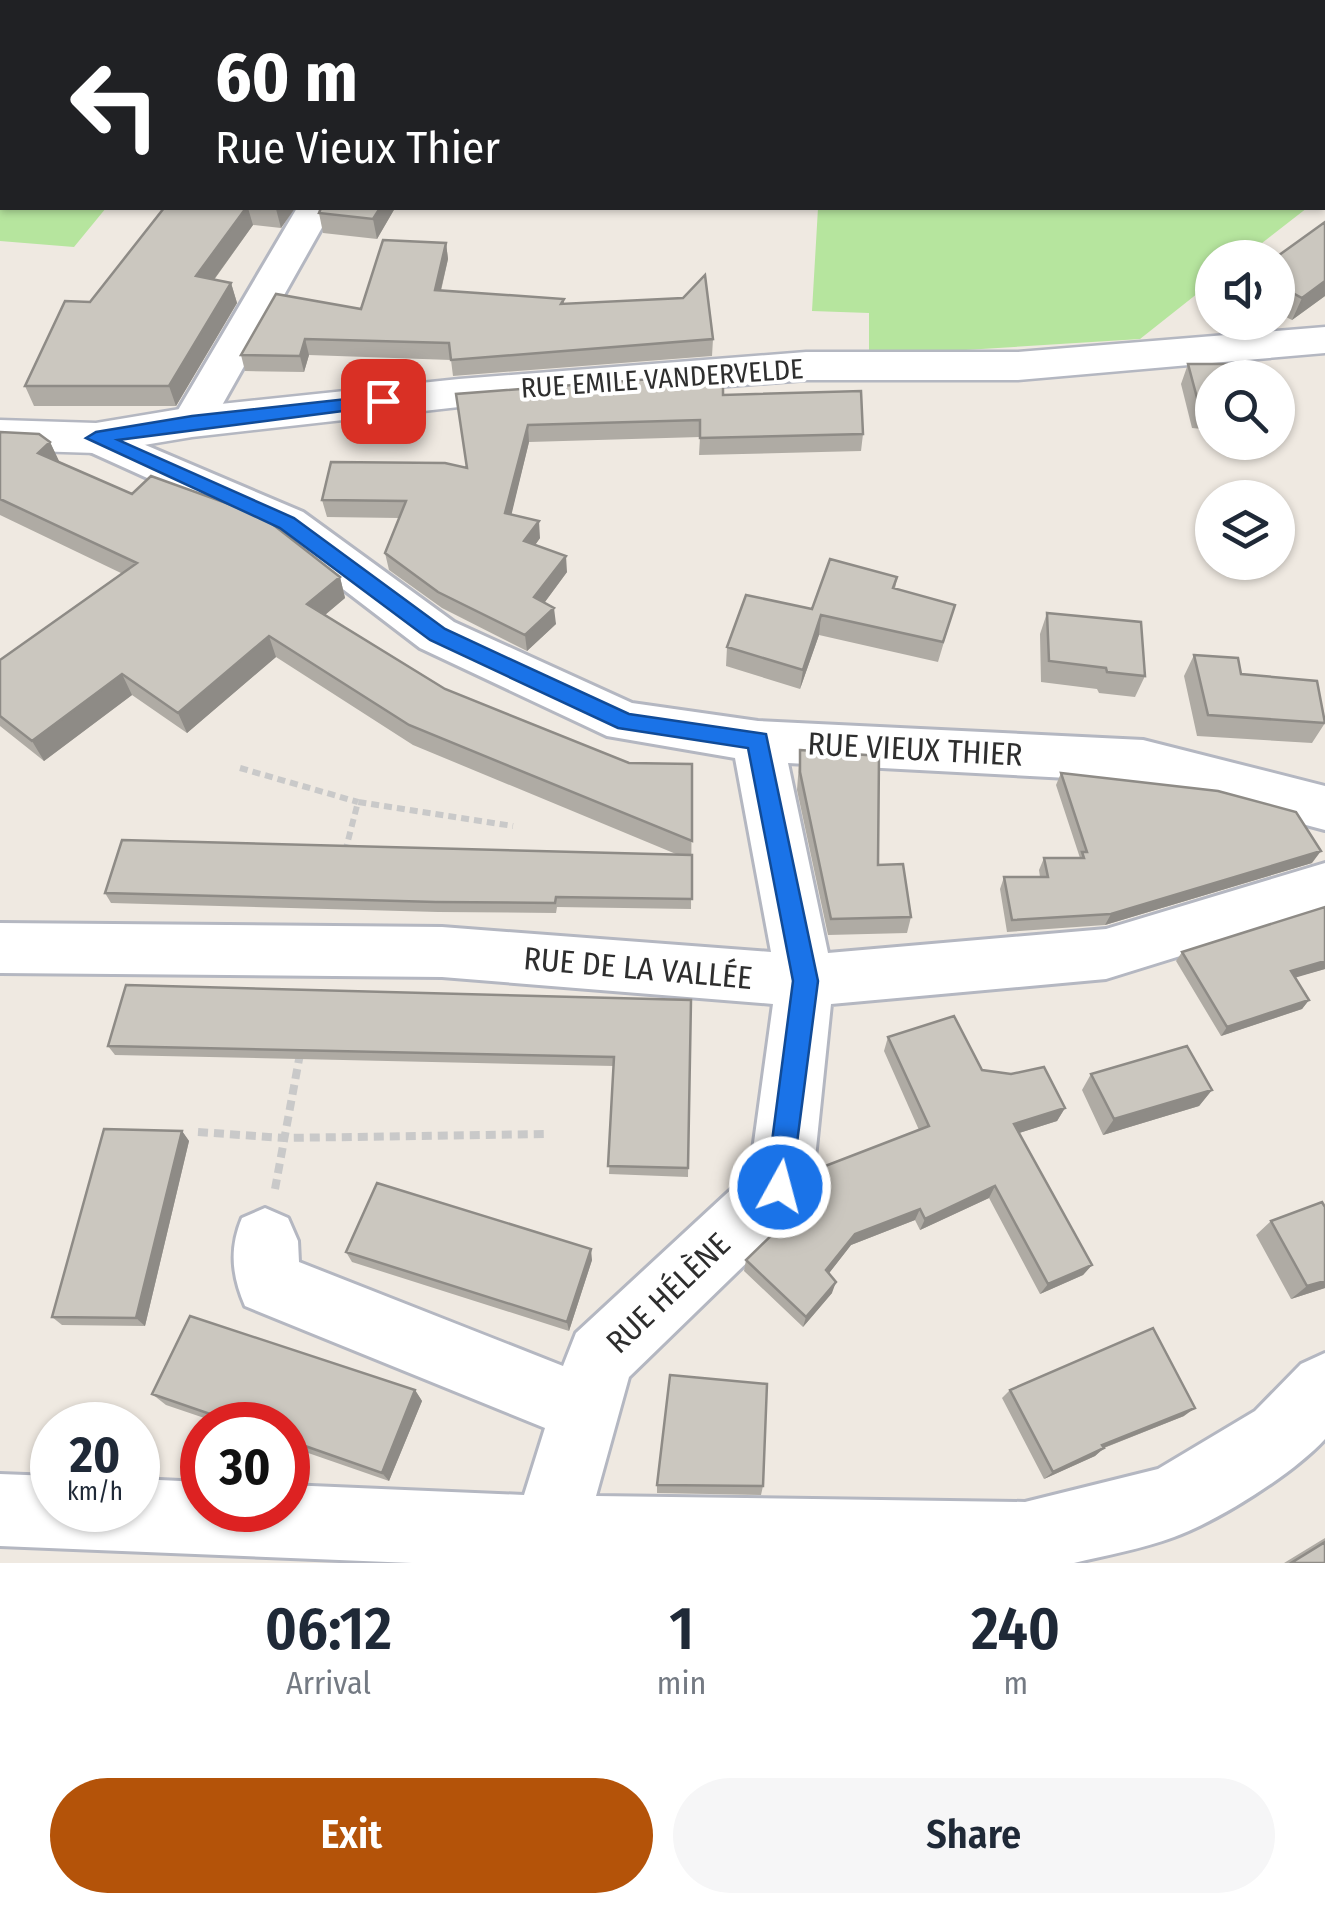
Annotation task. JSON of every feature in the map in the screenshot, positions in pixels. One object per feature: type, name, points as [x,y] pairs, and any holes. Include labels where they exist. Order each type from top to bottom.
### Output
[{"type":"street","points":[[192,422],[314,210]]},
{"type":"street","name":"RUE EMILE VANDERVELDE","points":[[0,436],[96,438],[192,422],[460,393],[806,366],[1018,366],[1325,340]]},
{"type":"street","name":"RUE VIEUX THIER","points":[[96,438],[287,523],[437,634],[626,722],[758,740],[1143,762],[1325,808]]},
{"type":"street","name":"RUE HÉLÈNE","points":[[544,1548],[600,1356],[780,1187],[806,981],[758,740]]},
{"type":"street","name":"RUE DE LA VALLÉE","points":[[0,948],[442,952],[806,981],[1106,954],[1325,888]]},
{"type":"street","points":[[265,1241],[268,1283],[585,1409]]},
{"type":"street","points":[[0,1510],[544,1548],[1025,1539],[1170,1502],[1280,1436],[1325,1388]]},
{"type":"path","points":[[240,768],[358,802]]},
{"type":"path","points":[[198,1132],[284,1138],[549,1134]]},
{"type":"green space","points":[[0,210],[104,210],[74,247],[0,241]]},
{"type":"green space","points":[[818,210],[1304,210],[1266,240],[1195,240],[1195,295],[1140,339],[869,356],[869,313],[812,311]]},
{"type":"building","points":[[162,210],[245,210],[196,276],[231,283],[169,386],[25,386],[65,301],[90,302]]},
{"type":"building","points":[[320,210],[379,210],[373,219],[319,213]]},
{"type":"building","points":[[1325,222],[1325,281],[1302,298],[1295,294],[1295,244]]},
{"type":"building","points":[[383,240],[446,243],[435,290],[564,299],[561,304],[683,298],[705,275],[713,339],[451,360],[449,343],[305,339],[300,356],[241,355],[276,294],[361,309]]},
{"type":"building","points":[[1188,364],[1195,364],[1195,390]]},
{"type":"building","points":[[717,374],[723,380],[723,395],[861,391],[863,434],[700,438],[700,420],[528,425],[505,513],[539,521],[524,541],[566,556],[534,597],[554,608],[525,635],[438,592],[385,553],[406,501],[322,500],[331,462],[445,463],[467,468],[456,394]]},
{"type":"building","points":[[0,432],[39,434],[50,442],[38,453],[132,494],[151,476],[262,516],[340,577],[307,604],[445,689],[629,763],[692,764],[692,841],[409,725],[269,636],[178,713],[122,674],[32,741],[0,716],[0,660],[137,563],[0,499]]},
{"type":"building","points":[[830,559],[897,577],[893,588],[955,605],[943,642],[821,615],[803,670],[727,647],[746,595],[812,609]]},
{"type":"building","points":[[1047,613],[1141,622],[1145,676],[1049,661]]},
{"type":"building","points":[[1194,655],[1238,658],[1241,674],[1317,681],[1325,723],[1208,715]]},
{"type":"building","points":[[800,750],[879,756],[878,865],[903,864],[911,917],[831,919],[800,772]]},
{"type":"building","points":[[1061,773],[1218,791],[1296,812],[1321,851],[1111,914],[1012,920],[1004,877],[1048,877],[1044,858],[1084,858],[1082,852],[1087,852]]},
{"type":"building","points":[[122,840],[692,855],[692,899],[556,897],[555,903],[436,902],[105,893]]},
{"type":"building","points":[[1325,907],[1325,961],[1291,971],[1309,1000],[1227,1027],[1182,952]]},
{"type":"building","points":[[126,985],[691,1000],[688,1168],[608,1166],[614,1057],[108,1046]]},
{"type":"building","points":[[954,1016],[982,1070],[1011,1074],[1044,1067],[1065,1108],[1014,1124],[1092,1265],[1048,1284],[995,1186],[925,1219],[920,1209],[855,1234],[826,1270],[836,1282],[806,1317],[746,1260],[808,1200],[820,1168],[929,1126],[888,1037]]},
{"type":"building","points":[[1187,1046],[1212,1090],[1114,1119],[1091,1074]]},
{"type":"building","points":[[104,1129],[182,1131],[136,1318],[52,1317]]},
{"type":"building","points":[[377,1183],[591,1249],[567,1322],[346,1252]]},
{"type":"building","points":[[1322,1202],[1325,1281],[1307,1286],[1271,1221]]},
{"type":"building","points":[[190,1316],[415,1390],[382,1473],[310,1448],[310,1402],[180,1404],[152,1394]]},
{"type":"building","points":[[1153,1328],[1195,1408],[1102,1445],[1104,1448],[1053,1472],[1010,1390]]},
{"type":"building","points":[[670,1375],[767,1384],[763,1486],[657,1485]]},
{"type":"building","points":[[1325,1542],[1325,1563],[1291,1563]]},
{"type":"route","points":[[383,401],[192,422],[96,438],[287,523],[437,634],[626,722],[758,740],[806,981],[780,1187]]}]
